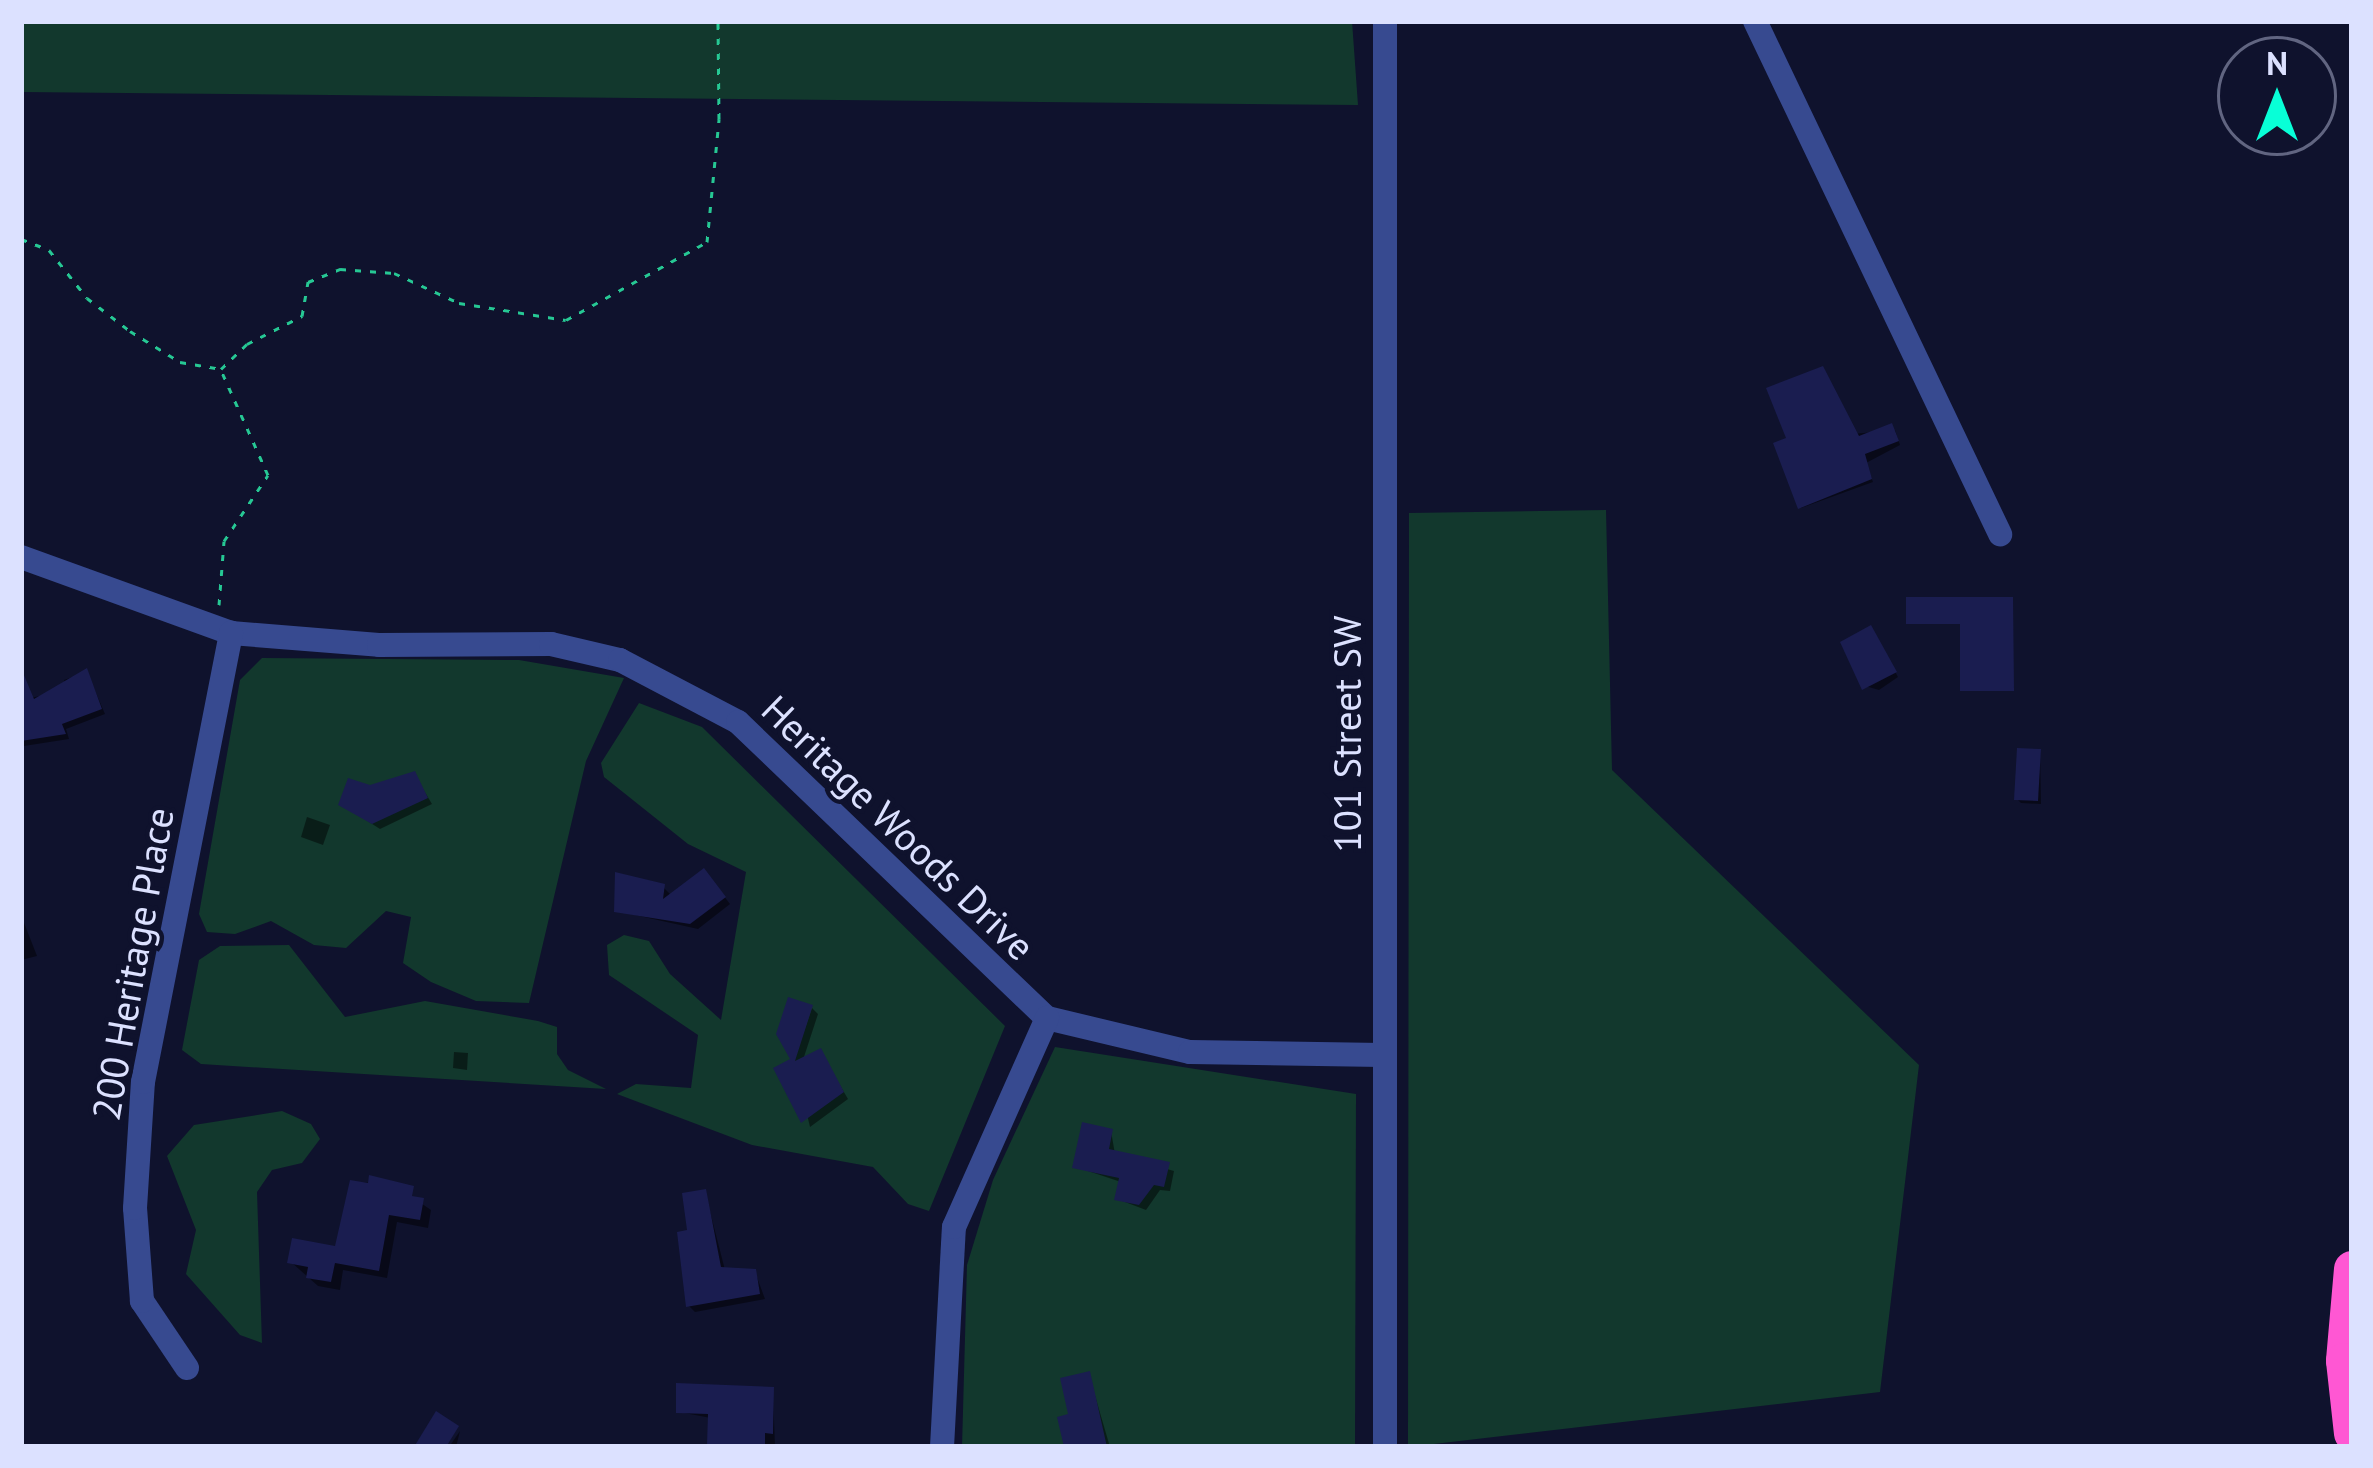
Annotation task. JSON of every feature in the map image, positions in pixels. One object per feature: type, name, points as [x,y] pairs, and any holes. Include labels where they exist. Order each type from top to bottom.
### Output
[{"type":"highway","points":[[2352,1269],[2344,1340],[2352,1434]]},
{"type":"street","name":"101 Street SW","points":[[1385,21],[1385,1447]]},
{"type":"street","points":[[1755,21],[2000,534]]},
{"type":"street","name":"Heritage Woods Drive","points":[[21,557],[224,631],[379,645],[551,644],[656,674],[776,754],[917,900],[1047,1018],[1173,1050],[1382,1055]]},
{"type":"street","name":"200 Heritage Place","points":[[187,1368],[142,1301],[135,1208],[143,1082],[224,631]]},
{"type":"street","points":[[942,1447],[954,1227],[1047,1018]]},
{"type":"path","points":[[221,369],[248,344],[302,316],[308,282],[326,271],[394,273],[459,303],[548,321],[684,261],[706,242],[719,119],[718,21]]},
{"type":"path","points":[[21,238],[50,250],[87,298],[130,331],[180,362],[221,369]]},
{"type":"path","points":[[221,369],[268,475],[224,541],[224,631]]},
{"type":"green space","points":[[21,21],[1352,21],[1358,105],[21,92]]},
{"type":"green space","points":[[1606,510],[1612,770],[1919,1065],[1880,1392],[1408,1447],[1409,513]]},
{"type":"green space","points":[[262,658],[519,660],[624,678],[586,761],[529,1003],[476,1001],[431,982],[403,963],[411,917],[386,911],[346,948],[314,945],[271,921],[235,934],[207,932],[199,914],[240,680]]},
{"type":"green space","points":[[639,703],[702,727],[1005,1026],[929,1211],[908,1204],[873,1167],[752,1145],[617,1094],[636,1084],[691,1088],[698,1035],[609,975],[607,945],[624,935],[649,941],[670,974],[721,1020],[746,872],[688,844],[604,777],[601,763]]},
{"type":"green space","points":[[289,945],[345,1017],[425,1001],[538,1021],[557,1027],[557,1054],[568,1070],[606,1089],[201,1064],[182,1050],[199,960],[220,946]]},
{"type":"green space","points":[[1055,1047],[1356,1094],[1355,1447],[962,1447],[967,1265],[993,1180]]},
{"type":"green space","points":[[282,1111],[311,1124],[320,1139],[302,1163],[272,1170],[257,1192],[262,1343],[240,1335],[186,1274],[196,1230],[167,1156],[194,1125]]},
{"type":"building","points":[[1823,366],[1859,436],[1892,423],[1899,441],[1865,454],[1872,479],[1798,509],[1773,443],[1786,438],[1766,388]]},
{"type":"building","points":[[1906,597],[2013,597],[2014,691],[1960,691],[1960,624],[1906,624]]},
{"type":"building","points":[[1871,625],[1897,672],[1862,690],[1840,642]]},
{"type":"building","points":[[21,668],[34,699],[87,668],[102,709],[62,724],[66,734],[21,741]]},
{"type":"building","points":[[2017,748],[2041,749],[2038,801],[2014,800]]},
{"type":"building","points":[[415,771],[428,798],[372,824],[338,805],[348,778],[370,785]]},
{"type":"building","points":[[704,868],[726,897],[690,924],[614,912],[615,872],[665,884],[663,899]]},
{"type":"building","points":[[788,997],[813,1005],[795,1061],[821,1048],[844,1092],[801,1123],[773,1068],[790,1059],[776,1034]]},
{"type":"building","points":[[1082,1122],[1113,1129],[1109,1149],[1170,1162],[1164,1187],[1154,1185],[1139,1205],[1114,1200],[1119,1178],[1072,1168]]},
{"type":"building","points":[[369,1175],[414,1186],[412,1196],[424,1198],[420,1220],[389,1215],[379,1271],[335,1263],[331,1282],[306,1278],[308,1267],[287,1263],[292,1238],[335,1246],[350,1180],[368,1183]]},
{"type":"building","points":[[706,1189],[721,1267],[756,1269],[760,1294],[686,1307],[677,1232],[687,1230],[682,1193]]},
{"type":"building","points":[[1090,1371],[1107,1447],[1064,1447],[1057,1417],[1068,1414],[1060,1378]]},
{"type":"building","points":[[676,1383],[774,1387],[773,1434],[765,1433],[765,1447],[707,1445],[708,1414],[676,1413]]},
{"type":"building","points":[[436,1411],[459,1426],[446,1447],[414,1447]]}]
